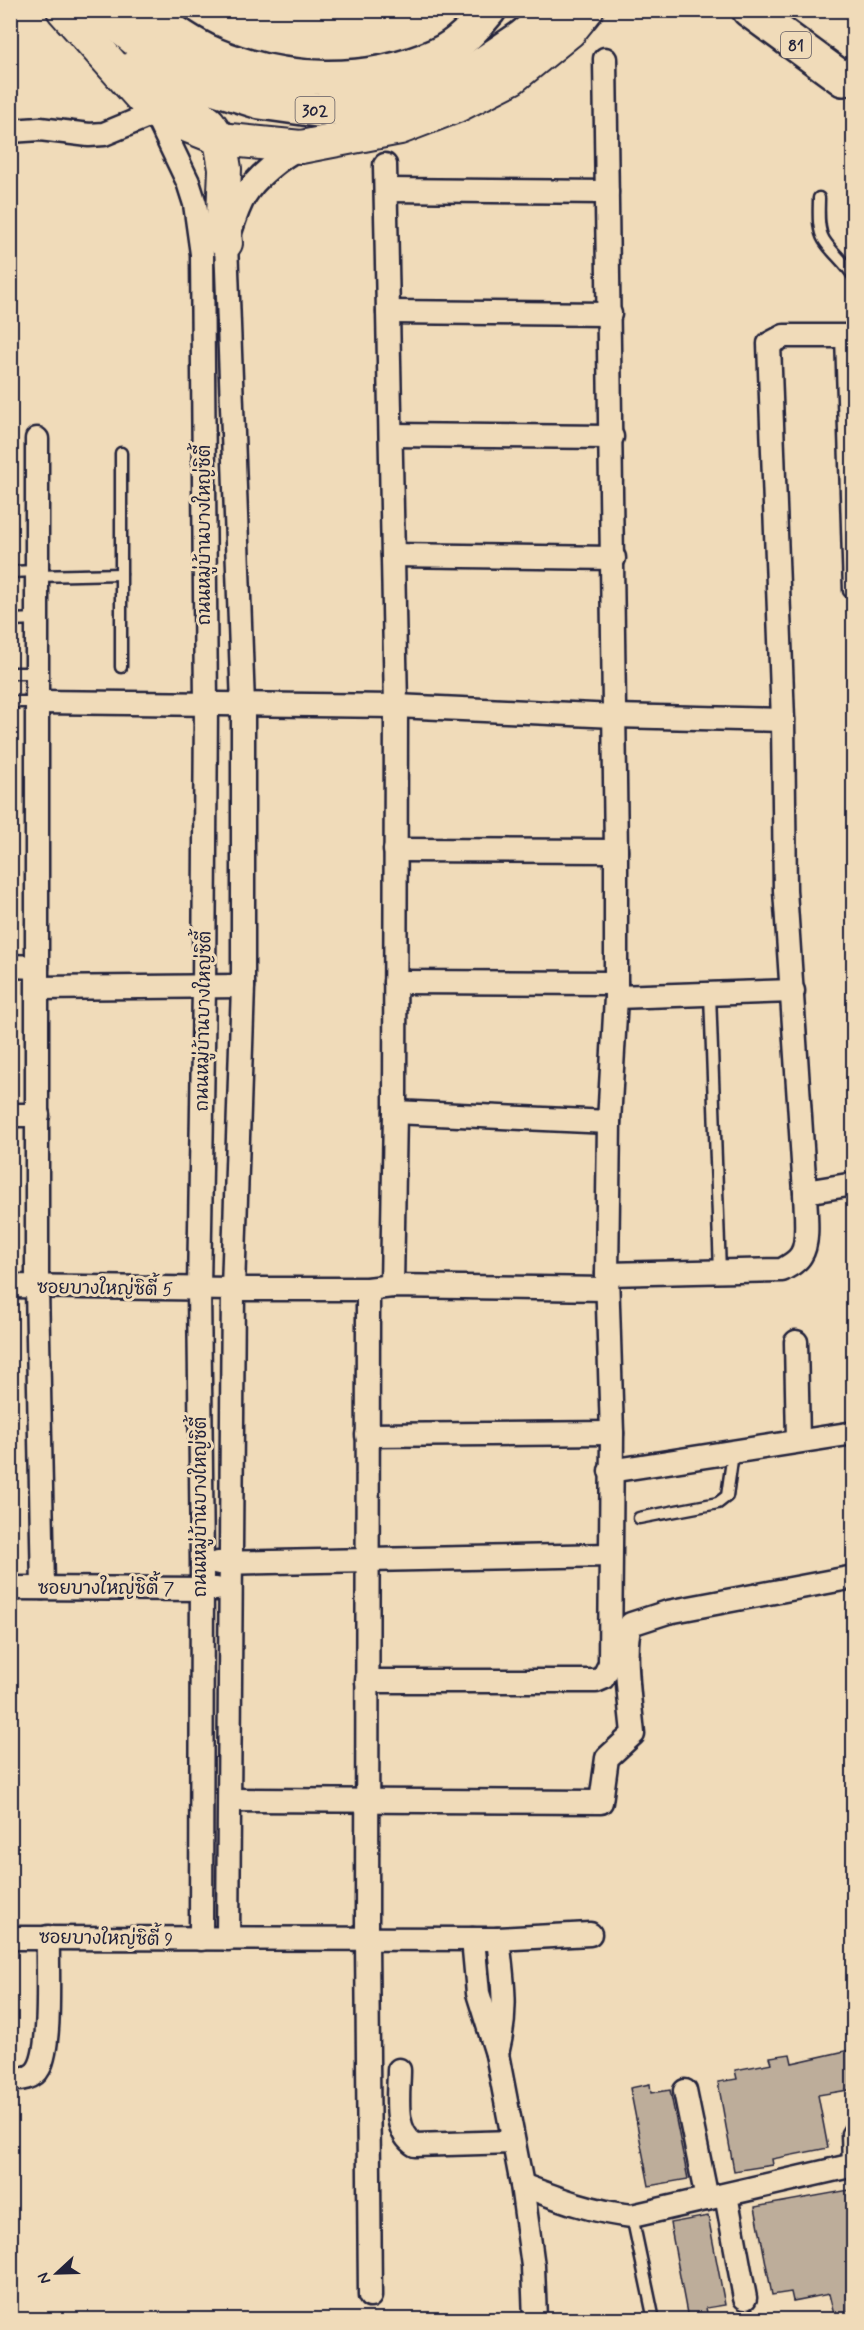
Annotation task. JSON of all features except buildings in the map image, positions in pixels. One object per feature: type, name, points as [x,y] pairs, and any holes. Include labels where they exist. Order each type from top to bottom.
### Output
[{"type":"main road","points":[[63,10],[93,24],[139,76],[209,123],[220,139],[225,169],[223,216],[226,243]]},
{"type":"main road","points":[[146,10],[214,54],[277,74],[340,77],[389,71],[438,55],[460,41],[489,10]]},
{"type":"main road","points":[[93,24],[155,113],[220,139],[301,147],[400,128],[458,106],[512,78],[570,31],[587,10]]},
{"type":"main road","name":"81","points":[[749,10],[848,84]]},
{"type":"main road","name":"81","points":[[771,10],[848,84]]},
{"type":"main road","name":"302","points":[[93,24],[151,52],[206,85],[260,102],[317,111],[382,102],[446,83],[477,68],[542,18]]},
{"type":"street","points":[[367,1681],[596,1681],[603,1678],[610,1664],[612,1433],[607,1282],[609,1122],[616,990],[616,851],[614,558],[605,59]]},
{"type":"street","name":"ถนนหมู่บ้านบางใหญ่ซิตี้","points":[[155,113],[188,182],[195,204],[202,254],[206,705],[199,1289],[202,1562],[201,1939]]},
{"type":"street","points":[[10,131],[40,129],[89,135],[104,134],[155,113]]},
{"type":"street","name":"ถนนหมู่บ้านบางใหญ่ซิตี้","points":[[228,1939],[233,1289],[243,986],[243,705],[226,243],[242,200],[249,189],[285,155],[301,147]]},
{"type":"street","points":[[385,165],[396,706],[396,982],[392,1286]]},
{"type":"street","points":[[386,190],[607,192]]},
{"type":"street","points":[[388,312],[609,314]]},
{"type":"street","name":"ซอยบางใหญ่ซิตี้ 5","points":[[10,1286],[368,1289],[392,1286],[607,1282],[720,1272],[782,1270],[803,1254],[806,1241],[805,1192],[786,890],[783,720],[769,344],[784,336],[847,336]]},
{"type":"street","points":[[391,435],[612,437]]},
{"type":"street","points":[[37,439],[37,1287],[43,1588]]},
{"type":"street","points":[[393,555],[614,558]]},
{"type":"street","points":[[38,702],[396,706],[615,716],[783,720]]},
{"type":"street","points":[[396,850],[616,851]]},
{"type":"street","points":[[10,966],[38,977],[204,987],[243,986]]},
{"type":"street","points":[[396,982],[710,994],[793,992]]},
{"type":"street","points":[[395,1112],[609,1122]]},
{"type":"street","points":[[10,1115],[38,1115]]},
{"type":"street","points":[[805,1192],[854,1185]]},
{"type":"street","points":[[368,1289],[367,1939],[370,2296]]},
{"type":"street","points":[[796,1342],[798,1441]]},
{"type":"street","points":[[367,1435],[612,1433]]},
{"type":"street","points":[[610,1472],[854,1433]]},
{"type":"street","points":[[202,1562],[610,1555]]},
{"type":"street","points":[[230,1800],[600,1802],[607,1758],[633,1734],[627,1653],[627,1632],[631,1624],[668,1612],[854,1577]]},
{"type":"street","name":"ซอยบางใหญ่ซิตี้ 7","points":[[10,1588],[231,1590]]},
{"type":"street","name":"ซอยบางใหญ่ซิตี้ 9","points":[[10,1938],[48,1936],[498,1940],[590,1934]]},
{"type":"street","points":[[10,2079],[33,2075],[39,2069],[43,2058],[47,2038],[48,1936]]},
{"type":"street","points":[[473,1939],[478,1993],[497,2054],[522,2185],[533,2266],[535,2318]]},
{"type":"street","points":[[497,2054],[504,2026],[505,1994],[498,1940]]},
{"type":"street","points":[[399,2070],[399,2121],[407,2140],[415,2145],[513,2142]]},
{"type":"street","points":[[685,2091],[745,2298]]},
{"type":"street","points":[[522,2185],[604,2214],[632,2216],[851,2165]]},
{"type":"lane","points":[[819,198],[820,230],[823,239],[854,277]]},
{"type":"lane","points":[[847,336],[849,591]]},
{"type":"lane","points":[[121,453],[121,667]]},
{"type":"lane","points":[[10,572],[121,574]]},
{"type":"lane","points":[[10,620],[38,619]]},
{"type":"lane","points":[[10,673],[38,672]]},
{"type":"lane","points":[[10,702],[38,702]]},
{"type":"lane","points":[[710,994],[720,1272]]},
{"type":"lane","points":[[639,1518],[718,1503],[727,1496],[733,1453]]},
{"type":"lane","points":[[851,2165],[847,2133],[854,2122]]},
{"type":"lane","points":[[632,2216],[654,2319]]}]
